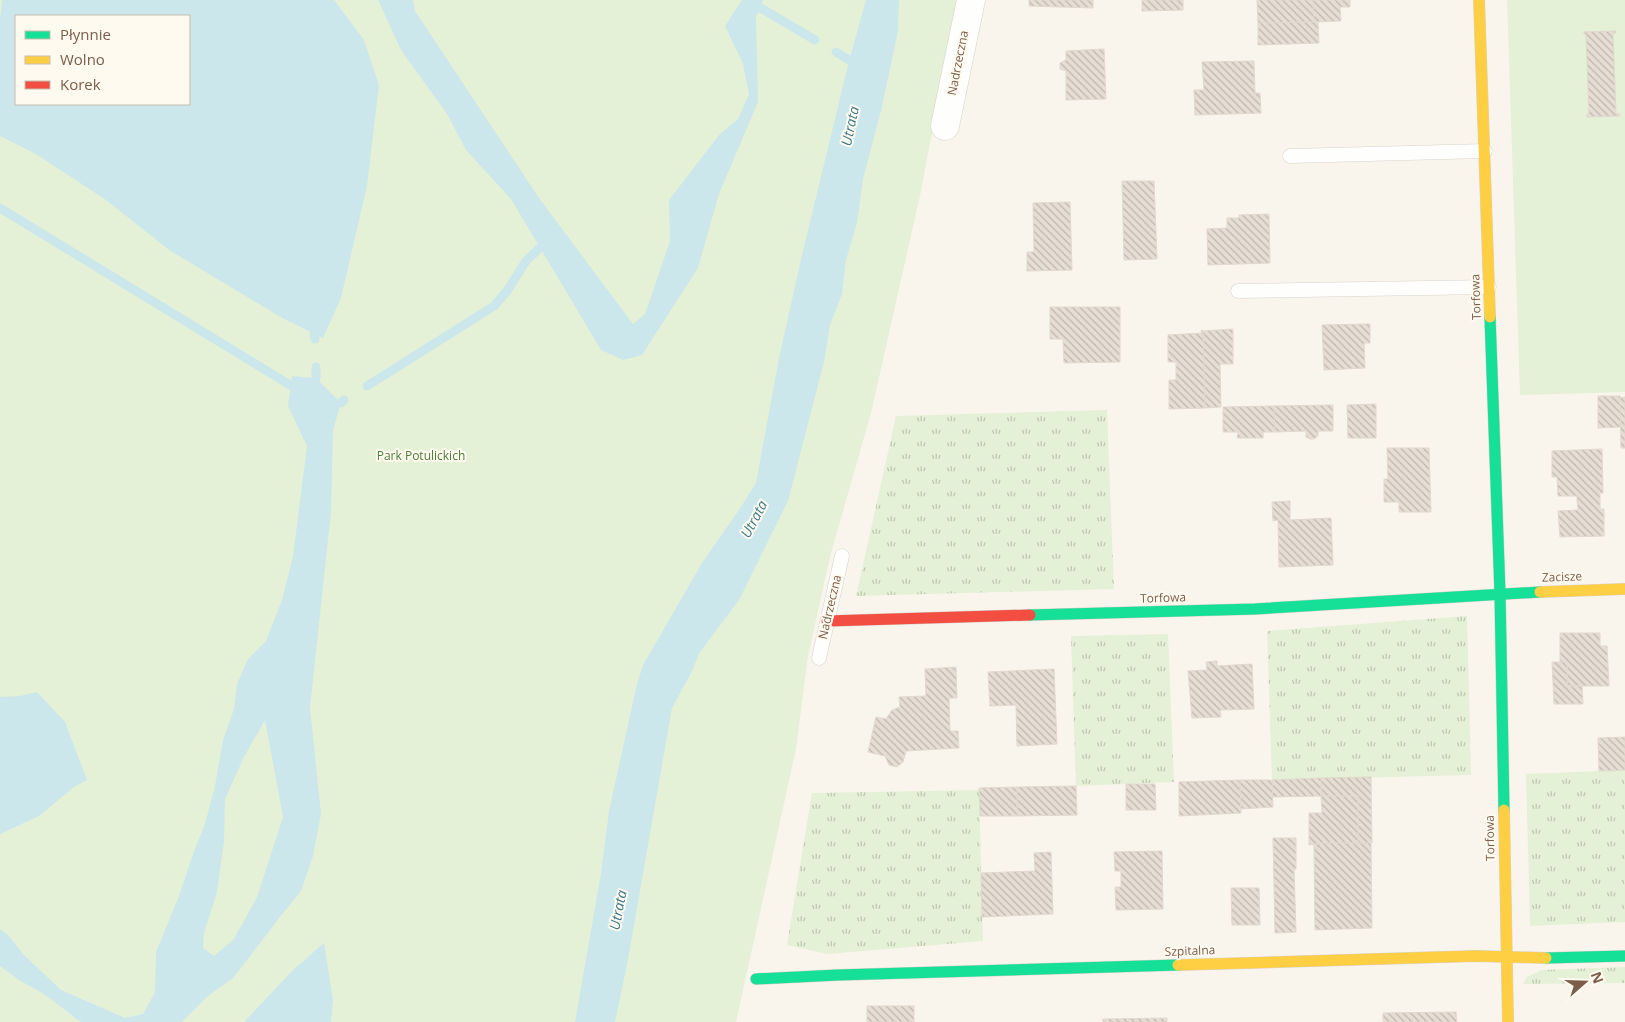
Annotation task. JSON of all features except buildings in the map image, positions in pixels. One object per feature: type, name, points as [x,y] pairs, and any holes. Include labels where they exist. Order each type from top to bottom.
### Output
[{"type":"street","name":"Nadrzeczna","points":[[946,126],[971,0]]},
{"type":"street","name":"Torfowa","points":[[1480,0],[1500,593],[1508,1022]]},
{"type":"street","name":"Zacisze","points":[[1500,593],[1625,589]]},
{"type":"street","name":"Torfowa","points":[[827,621],[1255,609],[1500,593]]},
{"type":"street","name":"Szpitalna","points":[[756,979],[838,974],[1456,956],[1534,958],[1625,956]]},
{"type":"lane","points":[[1290,156],[1485,151]]},
{"type":"lane","points":[[1238,291],[1489,286]]},
{"type":"lane","name":"Nadrzeczna","points":[[819,658],[842,556]]},
{"type":"green space","name":"Park Potulickich","points":[[0,0],[957,0],[920,196],[871,413],[831,553],[808,656],[796,749],[736,1022],[0,1022]]},
{"type":"green space","points":[[1507,0],[1625,0],[1625,392],[1520,395]]},
{"type":"green space","points":[[1107,410],[1114,589],[856,596],[896,416]]},
{"type":"green space","points":[[1467,616],[1471,775],[1272,780],[1267,631]]},
{"type":"green space","points":[[1168,634],[1174,782],[1076,786],[1071,636]]},
{"type":"green space","points":[[1625,770],[1625,922],[1530,926],[1526,774]]},
{"type":"green space","points":[[979,790],[983,941],[827,954],[787,945],[812,793]]},
{"type":"green space","points":[[1625,967],[1625,983],[1523,984],[1527,977],[1541,970]]},
{"type":"water","points":[[2,0],[334,0],[364,40],[379,85],[367,186],[341,298],[323,338],[284,319],[169,250],[106,200],[36,154],[0,136],[0,19]]},
{"type":"water","points":[[378,0],[413,0],[415,11],[539,198],[633,324],[645,314],[670,241],[669,200],[719,135],[738,119],[749,94],[743,64],[725,26],[742,0],[763,0],[756,17],[758,102],[719,194],[698,268],[642,355],[623,360],[601,350],[511,199],[466,150],[447,114],[401,50]]},
{"type":"water","name":"Utrata","points":[[866,0],[899,0],[898,31],[881,111],[863,179],[857,223],[846,260],[842,294],[830,325],[824,362],[788,501],[739,600],[700,652],[672,708],[627,965],[615,1022],[575,1022],[601,873],[609,811],[637,684],[643,665],[702,563],[756,483],[779,358],[802,255],[849,61]]},
{"type":"water","points":[[292,376],[316,378],[341,403],[333,430],[331,512],[310,707],[321,814],[313,856],[301,891],[233,978],[208,996],[182,1022],[81,1022],[44,994],[19,980],[0,966],[0,929],[61,990],[125,1018],[143,1014],[155,992],[156,952],[205,824],[215,786],[223,740],[234,709],[237,684],[248,659],[266,641],[282,600],[293,556],[307,446],[288,406]],"holes":[[[265,720],[283,817],[257,897],[234,939],[214,956],[203,948],[204,933],[217,892],[224,842],[225,799],[244,757]]]},
{"type":"water","points":[[37,692],[65,722],[87,780],[74,787],[39,816],[0,834],[0,697],[20,696]]},
{"type":"water","points":[[324,943],[333,1000],[331,1022],[244,1022],[294,969]]},
{"type":"waterway","points":[[754,4],[815,40]]},
{"type":"waterway","points":[[836,52],[859,66]]},
{"type":"waterway","points":[[0,208],[290,385]]},
{"type":"waterway","points":[[367,386],[494,306],[507,291],[526,261],[548,240]]},
{"type":"waterway","points":[[314,334],[315,339]]},
{"type":"waterway","points":[[316,367],[316,378]]},
{"type":"waterway","points":[[341,403],[344,400]]},
{"type":"traffic: fast","points":[[1490,317],[1500,593],[1504,810]]},
{"type":"traffic: fast","points":[[1030,615],[1255,609],[1540,592]]},
{"type":"traffic: fast","points":[[1546,958],[1625,956]]},
{"type":"traffic: fast","points":[[756,979],[1178,965]]},
{"type":"traffic: slow","points":[[1479,0],[1490,317]]},
{"type":"traffic: slow","points":[[1540,592],[1625,589]]},
{"type":"traffic: slow","points":[[1504,810],[1508,1022]]},
{"type":"traffic: slow","points":[[1178,965],[1476,956],[1546,958]]},
{"type":"traffic: jam","points":[[827,621],[1030,615]]}]
